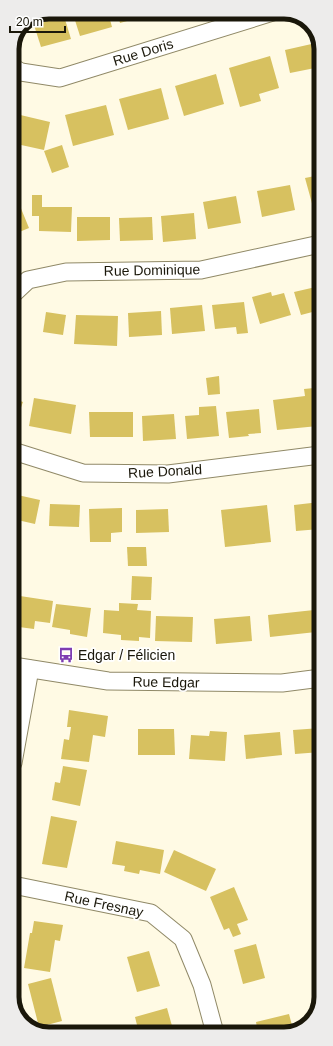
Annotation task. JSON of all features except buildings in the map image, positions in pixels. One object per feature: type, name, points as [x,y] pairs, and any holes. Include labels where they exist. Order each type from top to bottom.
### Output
[{"type":"street","name":"Rue Doris","points":[[19,71],[60,78],[250,19]]},
{"type":"street","name":"Rue Dominique","points":[[19,288],[28,280],[66,272],[201,270],[314,245]]},
{"type":"street","name":"Rue Donald","points":[[19,453],[83,473],[168,474],[314,456]]},
{"type":"street","name":"Rue Edgar","points":[[19,667],[108,681],[282,683],[314,679]]},
{"type":"street","points":[[19,730],[30,669]]},
{"type":"street","name":"Rue Fresnay","points":[[19,886],[151,914],[183,940],[202,985],[212,1027]]},
{"type":"place","name":"Edgar / Félicien","points":[[66,655]]}]
